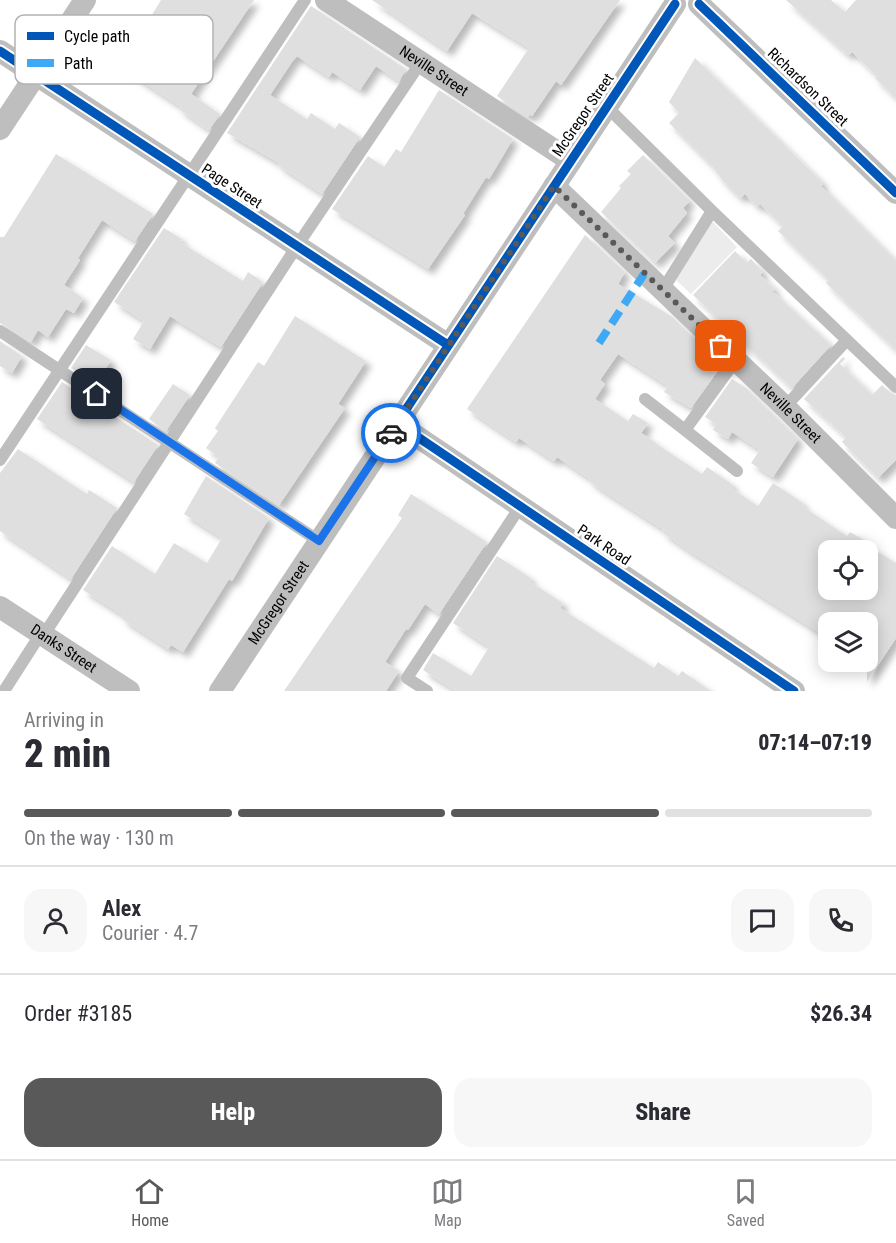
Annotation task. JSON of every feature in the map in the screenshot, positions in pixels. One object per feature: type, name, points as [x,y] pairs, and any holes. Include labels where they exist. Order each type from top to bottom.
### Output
[{"type":"street","points":[[75,15],[85,0]]},
{"type":"street","name":"Neville Street","points":[[326,0],[571,161]]},
{"type":"street","points":[[673,2],[688,8],[701,2]]},
{"type":"street","name":"McGregor Street","points":[[220,691],[607,107],[673,2]]},
{"type":"street","name":"Richardson Street","points":[[701,2],[896,192]]},
{"type":"street","name":"Page Street","points":[[0,51],[15,61]]},
{"type":"street","points":[[0,129],[29,84]]},
{"type":"street","name":"Page Street","points":[[49,84],[448,345]]},
{"type":"street","name":"Neville Street","points":[[554,186],[785,407],[896,518]]},
{"type":"street","name":"Park Road","points":[[397,423],[794,691]]},
{"type":"street","name":"Danks Street","points":[[0,607],[129,691]]},
{"type":"lane","points":[[0,460],[305,0]]},
{"type":"lane","points":[[4,691],[47,630],[297,246],[421,62]]},
{"type":"lane","points":[[607,107],[896,387]]},
{"type":"lane","points":[[662,291],[712,211]]},
{"type":"lane","points":[[0,331],[319,541]]},
{"type":"lane","points":[[785,407],[847,340]]},
{"type":"lane","points":[[685,430],[736,360]]},
{"type":"lane","points":[[645,399],[737,471]]},
{"type":"lane","points":[[427,691],[407,678],[520,507]]},
{"type":"shaded area","points":[[711,220],[737,247],[691,294],[676,280]]},
{"type":"building","points":[[161,0],[254,0],[213,61],[213,15],[152,15]]},
{"type":"building","points":[[372,0],[620,0],[561,85],[556,81],[532,116],[529,114],[528,117],[497,96],[529,48],[472,13],[447,51]]},
{"type":"building","points":[[786,0],[831,0],[845,12],[856,0],[896,0],[896,98],[852,52],[848,55]]},
{"type":"building","points":[[311,6],[406,69],[399,81],[376,66],[360,90],[332,72],[329,77],[297,56],[292,62],[270,95],[307,119],[311,113],[335,129],[339,123],[360,137],[322,194],[278,165],[279,163],[227,133]]},
{"type":"building","points":[[695,58],[823,183],[821,186],[896,261],[896,350],[826,283],[829,280],[778,231],[783,226],[760,204],[757,207],[745,194],[740,198],[669,123],[679,113],[669,102]]},
{"type":"building","points":[[146,84],[198,84],[191,94],[220,114],[209,130],[179,109],[181,107]]},
{"type":"building","points":[[439,90],[513,139],[489,179],[486,177],[463,214],[465,215],[428,269],[332,209],[368,156],[384,167],[396,149],[401,152]]},
{"type":"building","points":[[56,154],[153,214],[135,241],[102,220],[64,285],[83,298],[74,313],[66,309],[48,337],[38,330],[31,342],[0,323],[0,237],[4,237]]},
{"type":"building","points":[[643,155],[690,201],[683,208],[687,213],[668,236],[675,243],[655,263],[601,212],[621,188],[619,186],[631,174],[627,171]]},
{"type":"building","points":[[164,228],[182,239],[180,242],[243,281],[248,272],[263,282],[221,347],[170,316],[150,349],[133,339],[144,321],[114,302]]},
{"type":"building","points":[[585,235],[625,272],[618,284],[671,316],[722,365],[691,408],[664,392],[668,386],[618,354],[600,380],[605,384],[595,399],[628,421],[633,414],[648,423],[641,433],[702,474],[707,467],[733,485],[731,488],[758,506],[773,483],[803,503],[802,506],[847,536],[850,532],[864,540],[818,540],[818,600],[878,600],[878,552],[896,563],[896,638],[878,665],[878,612],[818,612],[818,632],[689,551],[663,533],[664,530],[605,492],[557,457],[554,461],[519,438],[516,442],[467,409]]},
{"type":"building","points":[[735,251],[747,263],[751,259],[763,272],[760,275],[775,289],[772,291],[831,345],[792,388],[693,295]]},
{"type":"building","points":[[295,316],[366,361],[338,404],[345,408],[279,505],[215,463],[219,457],[206,448],[218,431],[215,428],[258,362],[264,366]]},
{"type":"building","points":[[0,341],[22,356],[12,373],[0,366]]},
{"type":"building","points":[[86,345],[111,360],[96,384],[71,368]]},
{"type":"building","points":[[843,357],[845,359],[840,364],[872,395],[882,385],[896,395],[896,460],[878,478],[842,442],[846,437],[804,399]]},
{"type":"building","points":[[732,379],[746,388],[798,439],[773,477],[751,463],[760,450],[732,432],[728,439],[713,430],[716,424],[705,417]]},
{"type":"building","points":[[62,382],[158,445],[134,482],[37,419]]},
{"type":"building","points":[[173,384],[190,395],[166,431],[149,419]]},
{"type":"building","points":[[18,449],[87,494],[89,490],[117,508],[71,579],[0,531],[0,473]]},
{"type":"building","points":[[206,476],[269,518],[232,581],[229,579],[183,652],[171,645],[168,649],[122,619],[124,616],[83,590],[112,546],[155,574],[174,543],[207,563],[222,538],[184,514]]},
{"type":"building","points":[[411,494],[487,542],[439,614],[425,604],[408,630],[406,629],[385,662],[399,671],[386,691],[284,691],[402,518],[398,515]]},
{"type":"building","points":[[497,556],[531,578],[529,581],[563,603],[560,608],[654,668],[658,662],[678,676],[682,671],[711,691],[456,691],[423,670],[433,653],[471,676],[489,647],[453,623]]},
{"type":"building","points":[[867,672],[874,672],[867,682]]},
{"type":"tram line","points":[[0,599],[139,691]]},
{"type":"tram line","points":[[0,613],[121,691]]},
{"type":"marked path","points":[[599,343],[644,274]]},
{"type":"cycle path","points":[[675,4],[397,423],[794,691]]},
{"type":"cycle path","points":[[699,4],[896,193]]},
{"type":"cycle path","points":[[0,51],[15,61]]},
{"type":"cycle path","points":[[50,84],[448,345]]},
{"type":"way so far","points":[[391,433],[554,186],[721,346]]},
{"type":"route","points":[[97,394],[319,541],[391,433]]}]
